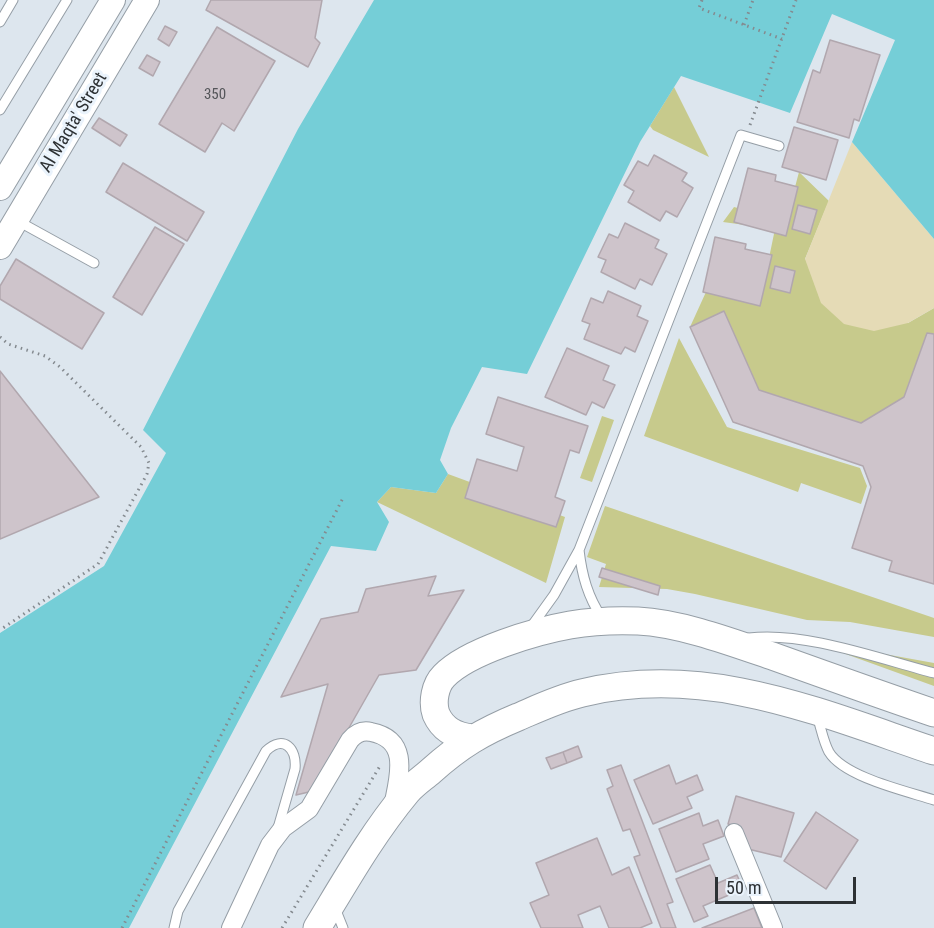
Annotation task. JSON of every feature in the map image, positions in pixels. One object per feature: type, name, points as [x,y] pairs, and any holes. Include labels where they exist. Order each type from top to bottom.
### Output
[{"type":"main road","points":[[472,738],[449,731],[441,723],[436,712],[434,701],[436,689],[444,676],[466,660],[497,645],[568,625],[604,621],[642,621],[685,629],[728,641],[934,713]]},
{"type":"main road","points":[[317,928],[364,851],[408,791],[452,752],[472,738],[542,707],[581,693],[663,683],[720,687],[782,700],[934,751]]},
{"type":"street","name":"Al Maqta' Street","points":[[0,188],[113,0]]},
{"type":"street","name":"Al Maqta' Street","points":[[0,247],[8,216],[147,0]]},
{"type":"street","points":[[231,928],[276,835],[309,809],[354,736],[362,732],[375,733],[390,741],[400,758],[392,812]]},
{"type":"street","points":[[734,832],[773,928]]},
{"type":"lane","points":[[0,22],[13,0]]},
{"type":"lane","points":[[0,110],[67,0]]},
{"type":"lane","points":[[524,636],[554,595],[579,550],[741,135],[779,146]]},
{"type":"lane","points":[[8,216],[94,262]]},
{"type":"lane","points":[[579,550],[583,580],[588,594],[604,621]]},
{"type":"lane","points":[[728,641],[782,638],[809,641],[934,673]]},
{"type":"lane","points":[[815,711],[829,751],[838,763],[851,772],[934,800]]},
{"type":"lane","points":[[174,928],[178,911],[266,751],[272,745],[280,743],[288,746],[294,752],[296,760],[276,835]]},
{"type":"lane","points":[[333,902],[343,928]]},
{"type":"path","points":[[702,0],[699,8],[782,39]]},
{"type":"path","points":[[744,25],[753,0]]},
{"type":"path","points":[[755,110],[796,0]]},
{"type":"path","points":[[0,337],[8,344],[45,356],[60,367],[141,447],[149,463],[147,474],[98,564],[0,630]]},
{"type":"path","points":[[123,928],[343,498]]},
{"type":"path","points":[[282,928],[393,744]]},
{"type":"green space","points":[[674,87],[709,157],[653,130],[650,126]]},
{"type":"green space","points":[[799,172],[829,201],[805,259],[908,323],[934,308],[934,334],[927,333],[904,397],[861,423],[759,390],[724,312],[690,327],[711,281],[763,287],[775,229],[723,222],[734,207],[786,221]]},
{"type":"green space","points":[[679,338],[727,427],[860,468],[867,486],[861,504],[801,483],[798,492],[644,436]]},
{"type":"green space","points":[[602,416],[614,420],[592,482],[580,478]]},
{"type":"green space","points":[[448,474],[565,517],[546,583],[377,502],[391,487],[436,493]]},
{"type":"green space","points":[[605,506],[934,618],[934,637],[850,622],[807,620],[667,589],[599,587],[606,564],[587,557]]},
{"type":"green space","points":[[807,640],[934,663],[934,686]]},
{"type":"sand","points":[[852,142],[934,239],[934,308],[908,323],[874,331],[844,324],[821,303],[805,259]]},
{"type":"water","points":[[374,0],[934,0],[934,239],[852,142],[895,40],[832,14],[790,113],[681,76],[640,142],[527,374],[482,367],[451,428],[440,460],[448,474],[436,493],[391,487],[377,502],[389,522],[376,551],[331,546],[129,928],[0,928],[0,633],[104,566],[166,453],[143,430],[298,129]]},
{"type":"building","points":[[211,0],[322,0],[315,38],[320,43],[308,67],[206,10]]},
{"type":"building","points":[[165,26],[177,32],[169,46],[158,39]]},
{"type":"building","points":[[217,27],[275,61],[234,131],[222,123],[205,152],[159,124]]},
{"type":"building","points":[[830,40],[880,55],[859,121],[854,119],[849,138],[797,122],[813,70],[820,73]]},
{"type":"building","points":[[147,55],[160,62],[153,76],[139,68]]},
{"type":"building","points":[[99,118],[127,135],[120,146],[92,128]]},
{"type":"building","points":[[794,127],[838,140],[826,180],[782,167]]},
{"type":"building","points":[[654,155],[687,173],[682,181],[693,188],[677,217],[666,211],[660,221],[628,202],[634,191],[624,185],[638,161],[648,166]]},
{"type":"building","points":[[123,163],[204,212],[187,241],[106,192]]},
{"type":"building","points":[[748,168],[776,175],[775,181],[798,187],[786,236],[734,222]]},
{"type":"building","points":[[798,205],[817,210],[810,234],[792,229]]},
{"type":"building","points":[[625,223],[659,240],[655,248],[667,254],[652,285],[640,279],[635,289],[601,272],[606,260],[598,257],[609,234],[618,238]]},
{"type":"building","points":[[155,227],[184,244],[142,315],[113,297]]},
{"type":"building","points":[[715,237],[746,244],[745,249],[772,255],[760,306],[703,292]]},
{"type":"building","points":[[16,259],[104,313],[82,349],[0,299],[0,286]]},
{"type":"building","points":[[775,266],[795,271],[790,293],[770,288]]},
{"type":"building","points":[[608,291],[641,306],[637,316],[648,321],[635,352],[625,347],[621,354],[584,339],[590,324],[582,321],[591,298],[603,303]]},
{"type":"building","points":[[724,311],[759,390],[861,423],[904,397],[927,333],[934,334],[934,584],[889,571],[892,561],[852,548],[871,487],[863,466],[733,422],[690,327]]},
{"type":"building","points":[[567,348],[609,366],[603,380],[615,385],[604,408],[592,402],[586,415],[545,397]]},
{"type":"building","points":[[0,371],[99,497],[0,539]]},
{"type":"building","points":[[498,397],[588,426],[579,453],[570,450],[555,497],[565,501],[556,527],[465,498],[477,459],[517,471],[524,447],[486,434]]},
{"type":"building","points":[[602,568],[660,586],[658,595],[599,577]]},
{"type":"building","points":[[436,576],[428,596],[464,590],[416,670],[379,675],[313,791],[296,795],[328,684],[281,697],[321,619],[358,612],[366,589]]},
{"type":"building","points":[[578,746],[582,757],[567,763],[563,752]]},
{"type":"building","points":[[563,752],[567,763],[551,769],[546,758]]},
{"type":"building","points":[[621,765],[673,902],[667,904],[676,928],[661,928],[634,857],[640,855],[630,829],[623,831],[607,789],[613,786],[607,770]]},
{"type":"building","points":[[669,765],[676,784],[697,775],[703,790],[687,797],[692,808],[653,824],[634,780]]},
{"type":"building","points":[[736,796],[794,813],[781,857],[748,849],[737,827],[728,824]]},
{"type":"building","points":[[816,812],[858,840],[826,889],[784,861]]},
{"type":"building","points":[[699,813],[703,826],[718,820],[724,836],[703,844],[709,859],[676,872],[659,829]]},
{"type":"building","points":[[597,838],[612,875],[629,867],[652,923],[640,928],[609,928],[600,906],[578,915],[583,928],[541,928],[530,903],[549,895],[536,863]]},
{"type":"building","points":[[710,865],[718,883],[737,875],[743,889],[703,906],[708,916],[694,922],[676,879]]},
{"type":"building","points":[[754,908],[762,928],[702,928]]}]
